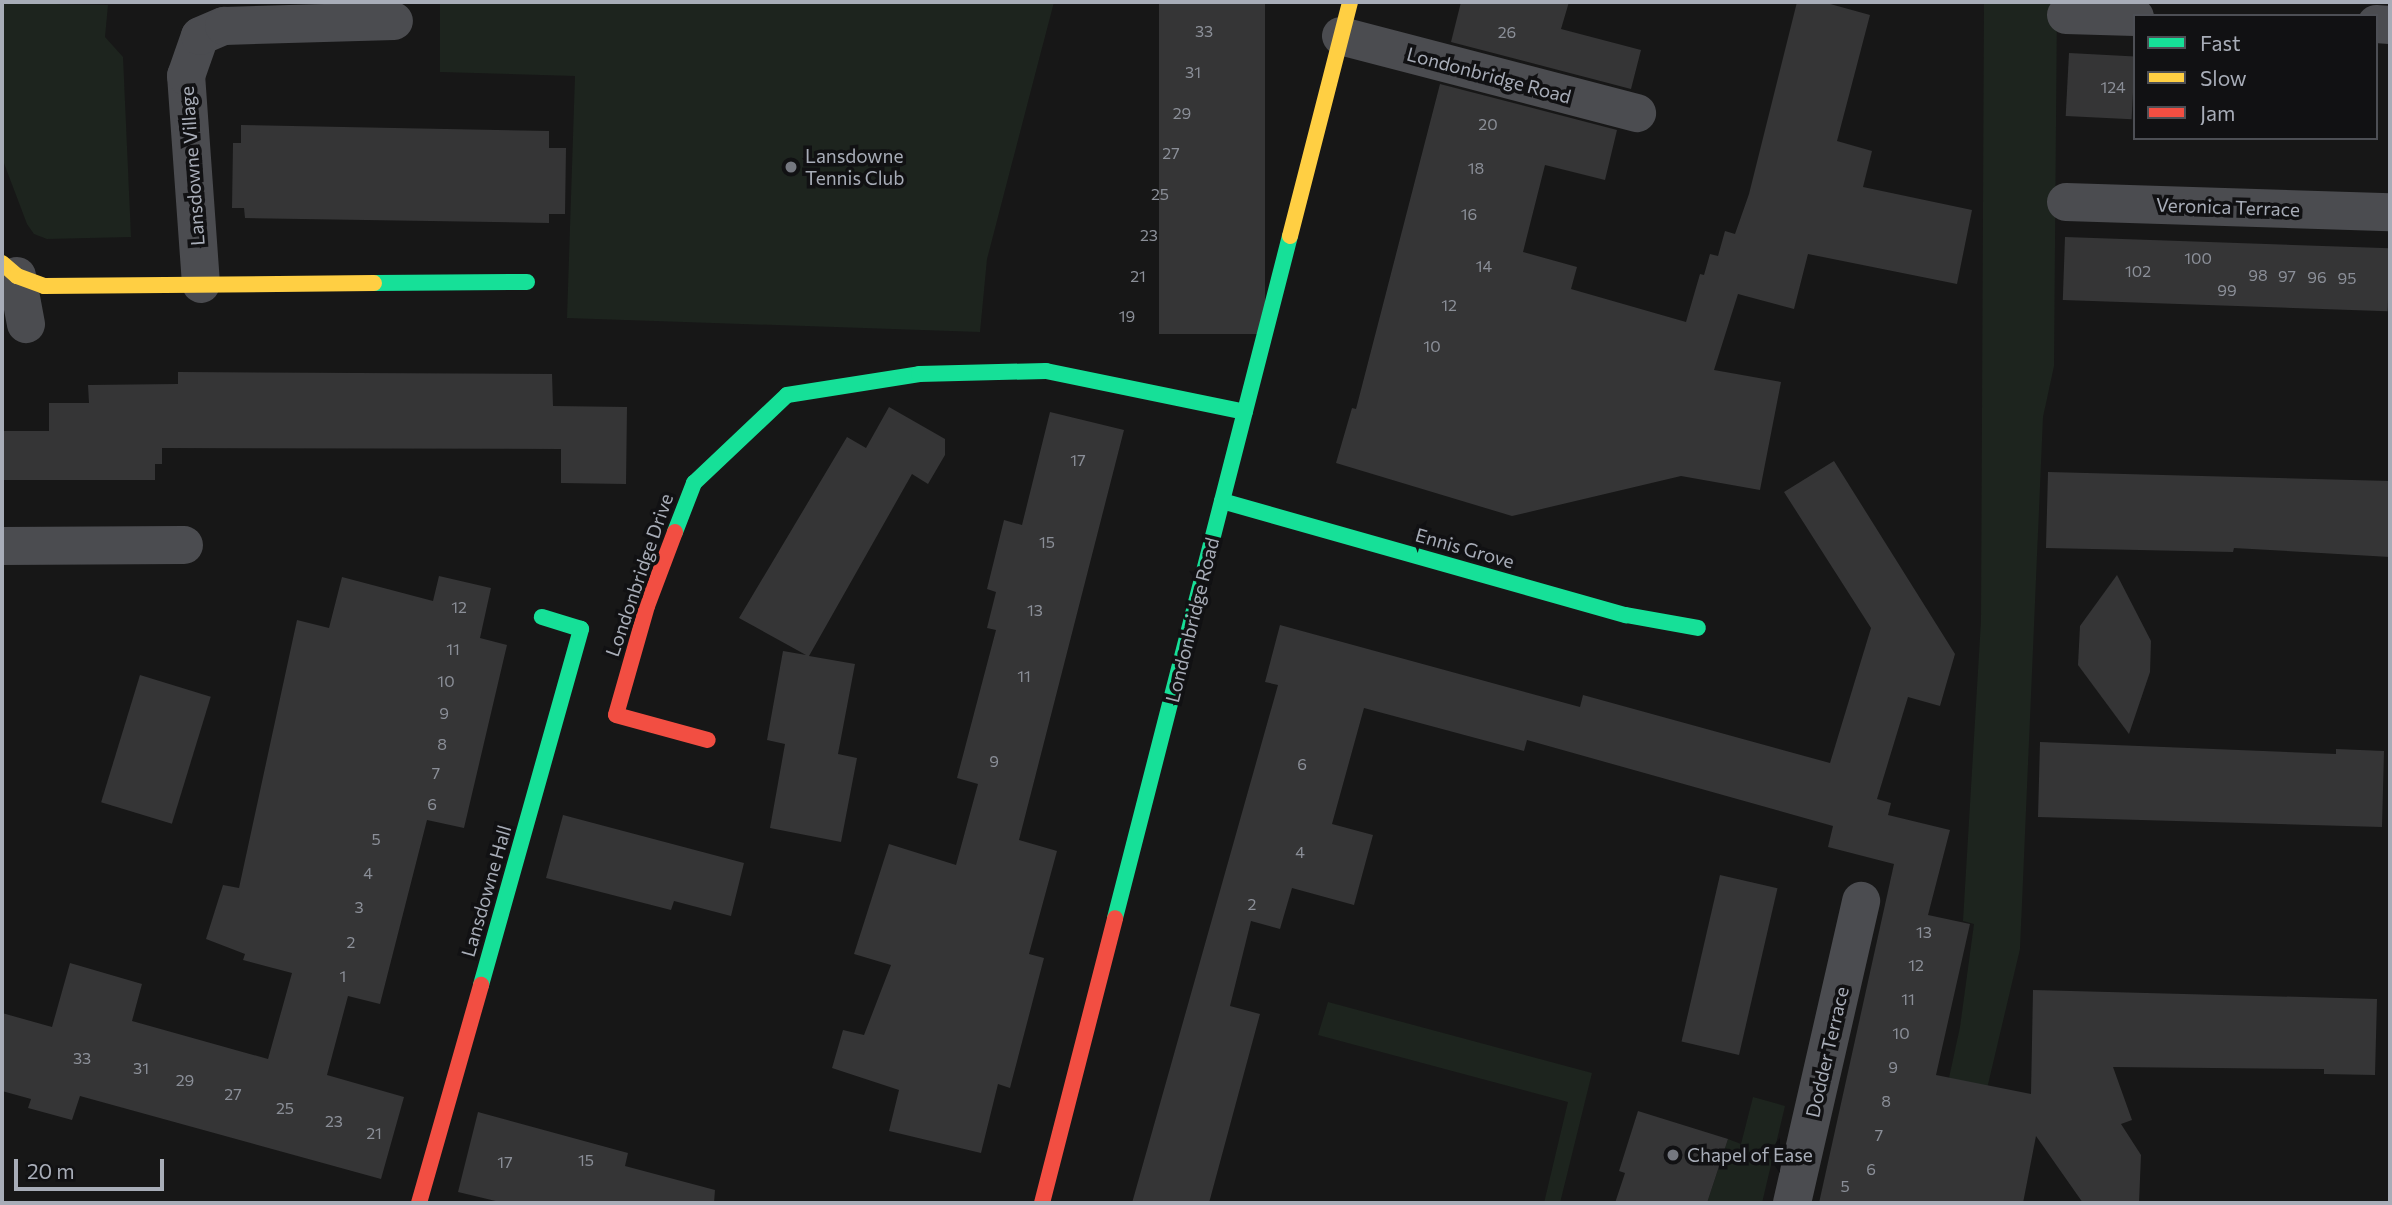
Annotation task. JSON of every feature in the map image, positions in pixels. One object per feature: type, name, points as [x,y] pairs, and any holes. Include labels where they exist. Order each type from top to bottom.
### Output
[{"type":"street","points":[[2066,15],[2133,17]]},
{"type":"street","name":"Londonbridge Road","points":[[1045,1200],[1346,19],[1637,113]]},
{"type":"street","name":"Lansdowne Village","points":[[201,284],[186,76],[200,36],[223,26],[394,21]]},
{"type":"street","name":"Veronica Terrace","points":[[2066,202],[2390,212]]},
{"type":"street","points":[[9,269],[44,286],[527,282]]},
{"type":"street","points":[[9,269],[26,324]]},
{"type":"street","name":"Londonbridge Drive","points":[[708,740],[616,715],[647,606],[694,483],[787,395],[919,374],[1046,370],[1245,412]]},
{"type":"street","name":"Ennis Grove","points":[[1222,501],[1626,615],[1698,628]]},
{"type":"street","points":[[2,546],[184,545]]},
{"type":"street","name":"Lansdowne Hall","points":[[419,1203],[581,629],[542,618]]},
{"type":"street","name":"Dodder Terrace","points":[[1792,1203],[1861,901]]},
{"type":"shaded area","name":"Lansdowne Tennis Club","points":[[440,2],[1054,2],[987,259],[980,332],[567,318],[575,76],[440,72]]},
{"type":"shaded area","points":[[1984,2],[2057,2],[2054,366],[2043,417],[2020,949],[1960,1203],[1922,1203],[1960,1027],[1974,924],[1963,921],[1981,621]]},
{"type":"shaded area","points":[[2,3],[108,5],[105,37],[123,57],[131,237],[47,239],[34,234],[27,224],[2,158]]},
{"type":"shaded area","points":[[1328,1002],[1592,1073],[1560,1203],[1544,1203],[1568,1102],[1318,1035]]},
{"type":"shaded area","points":[[1753,1097],[1785,1106],[1762,1203],[1707,1203],[1728,1139],[1741,1144]]},
{"type":"building","points":[[1159,2],[1265,2],[1265,334],[1159,334]]},
{"type":"building","points":[[1461,2],[1569,2],[1561,29],[1641,50],[1631,89],[1451,42]]},
{"type":"building","points":[[1797,2],[1823,2],[1870,15],[1837,141],[1872,151],[1863,187],[1972,210],[1957,284],[1808,254],[1794,309],[1738,294],[1714,370],[1781,382],[1760,490],[1681,476],[1512,516],[1336,463],[1352,408],[1356,409],[1440,84],[1617,130],[1605,180],[1545,165],[1523,252],[1577,267],[1571,289],[1686,322],[1700,274],[1704,275],[1710,254],[1718,256],[1725,231],[1735,234],[1749,194]]},
{"type":"building","points":[[2069,53],[2133,56],[2132,119],[2066,116]]},
{"type":"building","points":[[241,125],[549,131],[549,148],[566,148],[565,214],[549,214],[549,223],[245,218],[244,208],[232,208],[233,143],[241,143]]},
{"type":"building","points":[[2065,237],[2390,248],[2388,311],[2063,300]]},
{"type":"building","points":[[178,372],[552,374],[553,406],[627,407],[626,484],[561,483],[561,449],[162,448],[162,464],[155,464],[155,480],[2,480],[2,431],[49,431],[49,403],[89,403],[88,385],[178,384]]},
{"type":"building","points":[[889,407],[945,439],[945,455],[928,484],[912,474],[809,656],[855,664],[838,754],[857,758],[841,842],[770,828],[785,744],[767,740],[783,651],[806,655],[739,618],[847,437],[866,448]]},
{"type":"building","points":[[1050,412],[1124,430],[1019,840],[1057,851],[1029,954],[1044,958],[1010,1088],[998,1084],[981,1153],[889,1131],[899,1090],[832,1068],[843,1030],[864,1035],[891,965],[854,954],[889,844],[956,865],[978,784],[957,778],[996,630],[987,628],[996,592],[987,589],[1004,520],[1022,525]]},
{"type":"building","points":[[1834,461],[1955,654],[1940,706],[1908,697],[1877,799],[1891,803],[1888,815],[1950,830],[1928,915],[1970,924],[1936,1075],[2031,1094],[2033,990],[2377,999],[2375,1075],[2324,1074],[2324,1069],[2113,1067],[2132,1120],[2121,1124],[2141,1155],[2139,1203],[2083,1203],[2036,1136],[2023,1203],[1819,1203],[1894,864],[1828,847],[1833,826],[1527,740],[1524,751],[1364,708],[1332,824],[1373,835],[1354,905],[1292,888],[1280,929],[1251,921],[1230,1006],[1260,1014],[1209,1203],[1132,1203],[1278,685],[1265,682],[1280,625],[1580,707],[1583,695],[1830,763],[1871,628],[1784,492]]},
{"type":"building","points":[[2048,472],[2390,481],[2390,557],[2234,548],[2233,552],[2046,548]]},
{"type":"building","points":[[2117,575],[2151,641],[2150,672],[2129,734],[2078,665],[2080,626]]},
{"type":"building","points":[[439,576],[491,588],[480,638],[507,645],[464,828],[427,820],[380,1004],[348,996],[327,1075],[404,1097],[381,1179],[80,1096],[72,1120],[28,1108],[31,1099],[2,1091],[2,1013],[52,1027],[70,963],[142,984],[132,1021],[268,1059],[292,973],[243,960],[245,954],[206,939],[223,885],[239,888],[297,620],[329,628],[342,577],[433,601]]},
{"type":"building","points":[[140,675],[211,697],[172,824],[101,802]]},
{"type":"building","points":[[2040,742],[2336,754],[2336,749],[2384,751],[2382,827],[2038,817]]},
{"type":"building","points":[[563,815],[744,863],[731,916],[674,901],[671,910],[546,878]]},
{"type":"building","points":[[1720,875],[1777,888],[1739,1055],[1682,1042]]},
{"type":"building","name":"Chapel of Ease","points":[[1638,1111],[1728,1139],[1707,1203],[1615,1203],[1625,1173],[1619,1171]]},
{"type":"building","points":[[478,1112],[628,1153],[625,1166],[715,1190],[714,1203],[504,1203],[458,1192]]},
{"type":"traffic: fast","points":[[1115,918],[1290,236]]},
{"type":"traffic: fast","points":[[374,283],[527,282]]},
{"type":"traffic: fast","points":[[675,532],[694,483],[787,395],[919,374],[1046,371],[1245,412]]},
{"type":"traffic: fast","points":[[1222,501],[1626,615],[1698,628]]},
{"type":"traffic: fast","points":[[481,985],[581,629],[542,617]]},
{"type":"traffic: slow","points":[[1290,236],[1350,2]]},
{"type":"traffic: slow","points":[[2,263],[17,276],[44,286],[374,283]]},
{"type":"traffic: jam","points":[[675,532],[647,606],[616,715],[708,740]]},
{"type":"traffic: jam","points":[[1042,1203],[1115,918]]},
{"type":"traffic: jam","points":[[419,1203],[481,985]]},
{"type":"place","name":"Lansdowne Tennis Club","points":[[791,167]]},
{"type":"place","name":"Chapel of Ease","points":[[1673,1155]]}]
